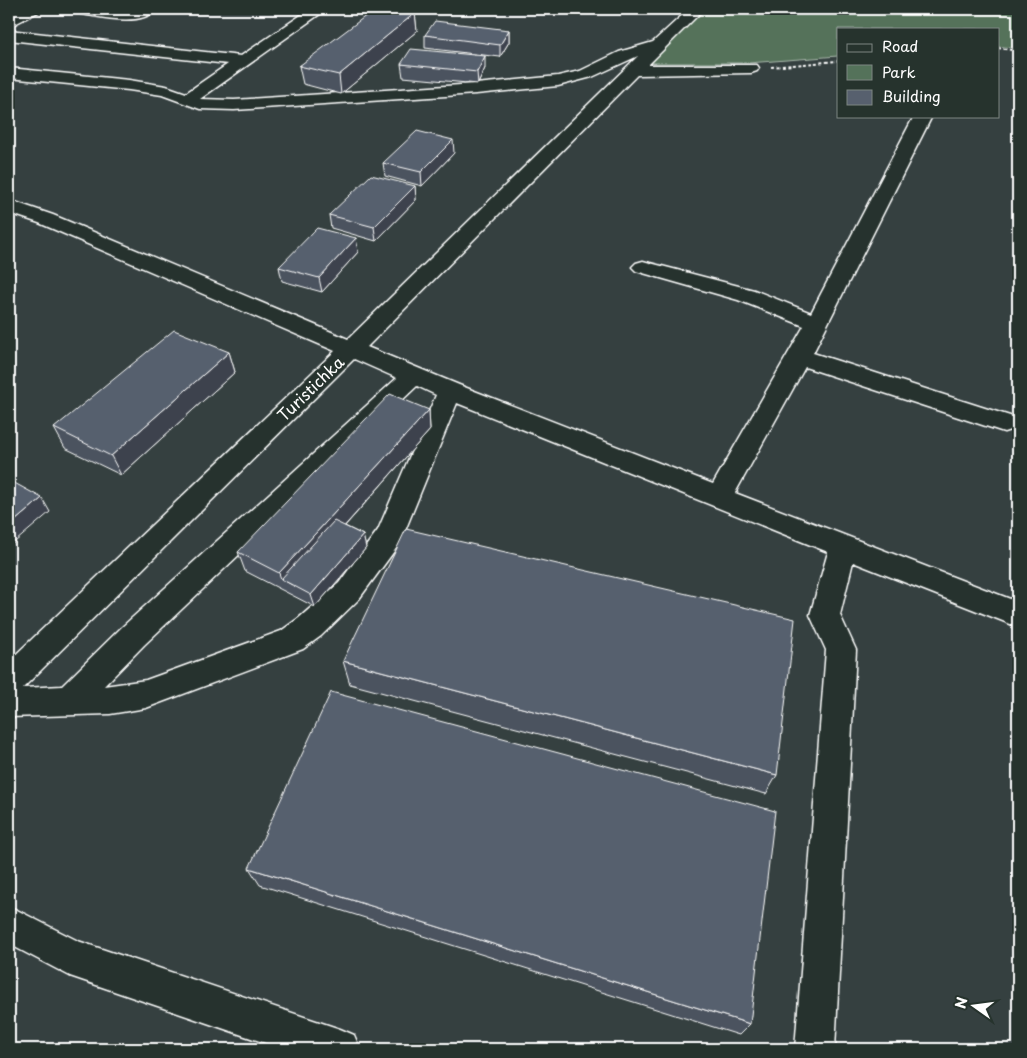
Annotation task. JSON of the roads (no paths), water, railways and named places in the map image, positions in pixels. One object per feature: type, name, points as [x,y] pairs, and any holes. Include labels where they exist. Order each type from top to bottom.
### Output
[{"type":"street","points":[[9,22],[32,9]]},
{"type":"street","points":[[76,9],[142,13]]},
{"type":"street","points":[[187,100],[320,9]]},
{"type":"street","name":"Turistichka","points":[[9,681],[697,9]]},
{"type":"street","points":[[9,35],[243,61]]},
{"type":"street","points":[[9,73],[129,85],[166,91],[200,104],[234,105],[558,81],[586,74],[625,55],[660,44]]},
{"type":"street","points":[[622,81],[751,68]]},
{"type":"street","points":[[719,498],[799,357],[922,118]]},
{"type":"street","points":[[9,206],[46,219],[450,391],[1018,615]]},
{"type":"street","points":[[643,267],[746,295],[816,323]]},
{"type":"street","points":[[799,357],[1004,423]]},
{"type":"street","points":[[69,700],[134,636],[413,376]]},
{"type":"street","points":[[9,703],[110,700],[146,694],[292,640],[310,627],[349,591],[390,535],[450,391]]},
{"type":"street","points":[[815,1049],[842,650],[825,615],[843,546]]},
{"type":"street","points":[[9,924],[70,957],[340,1049]]}]
